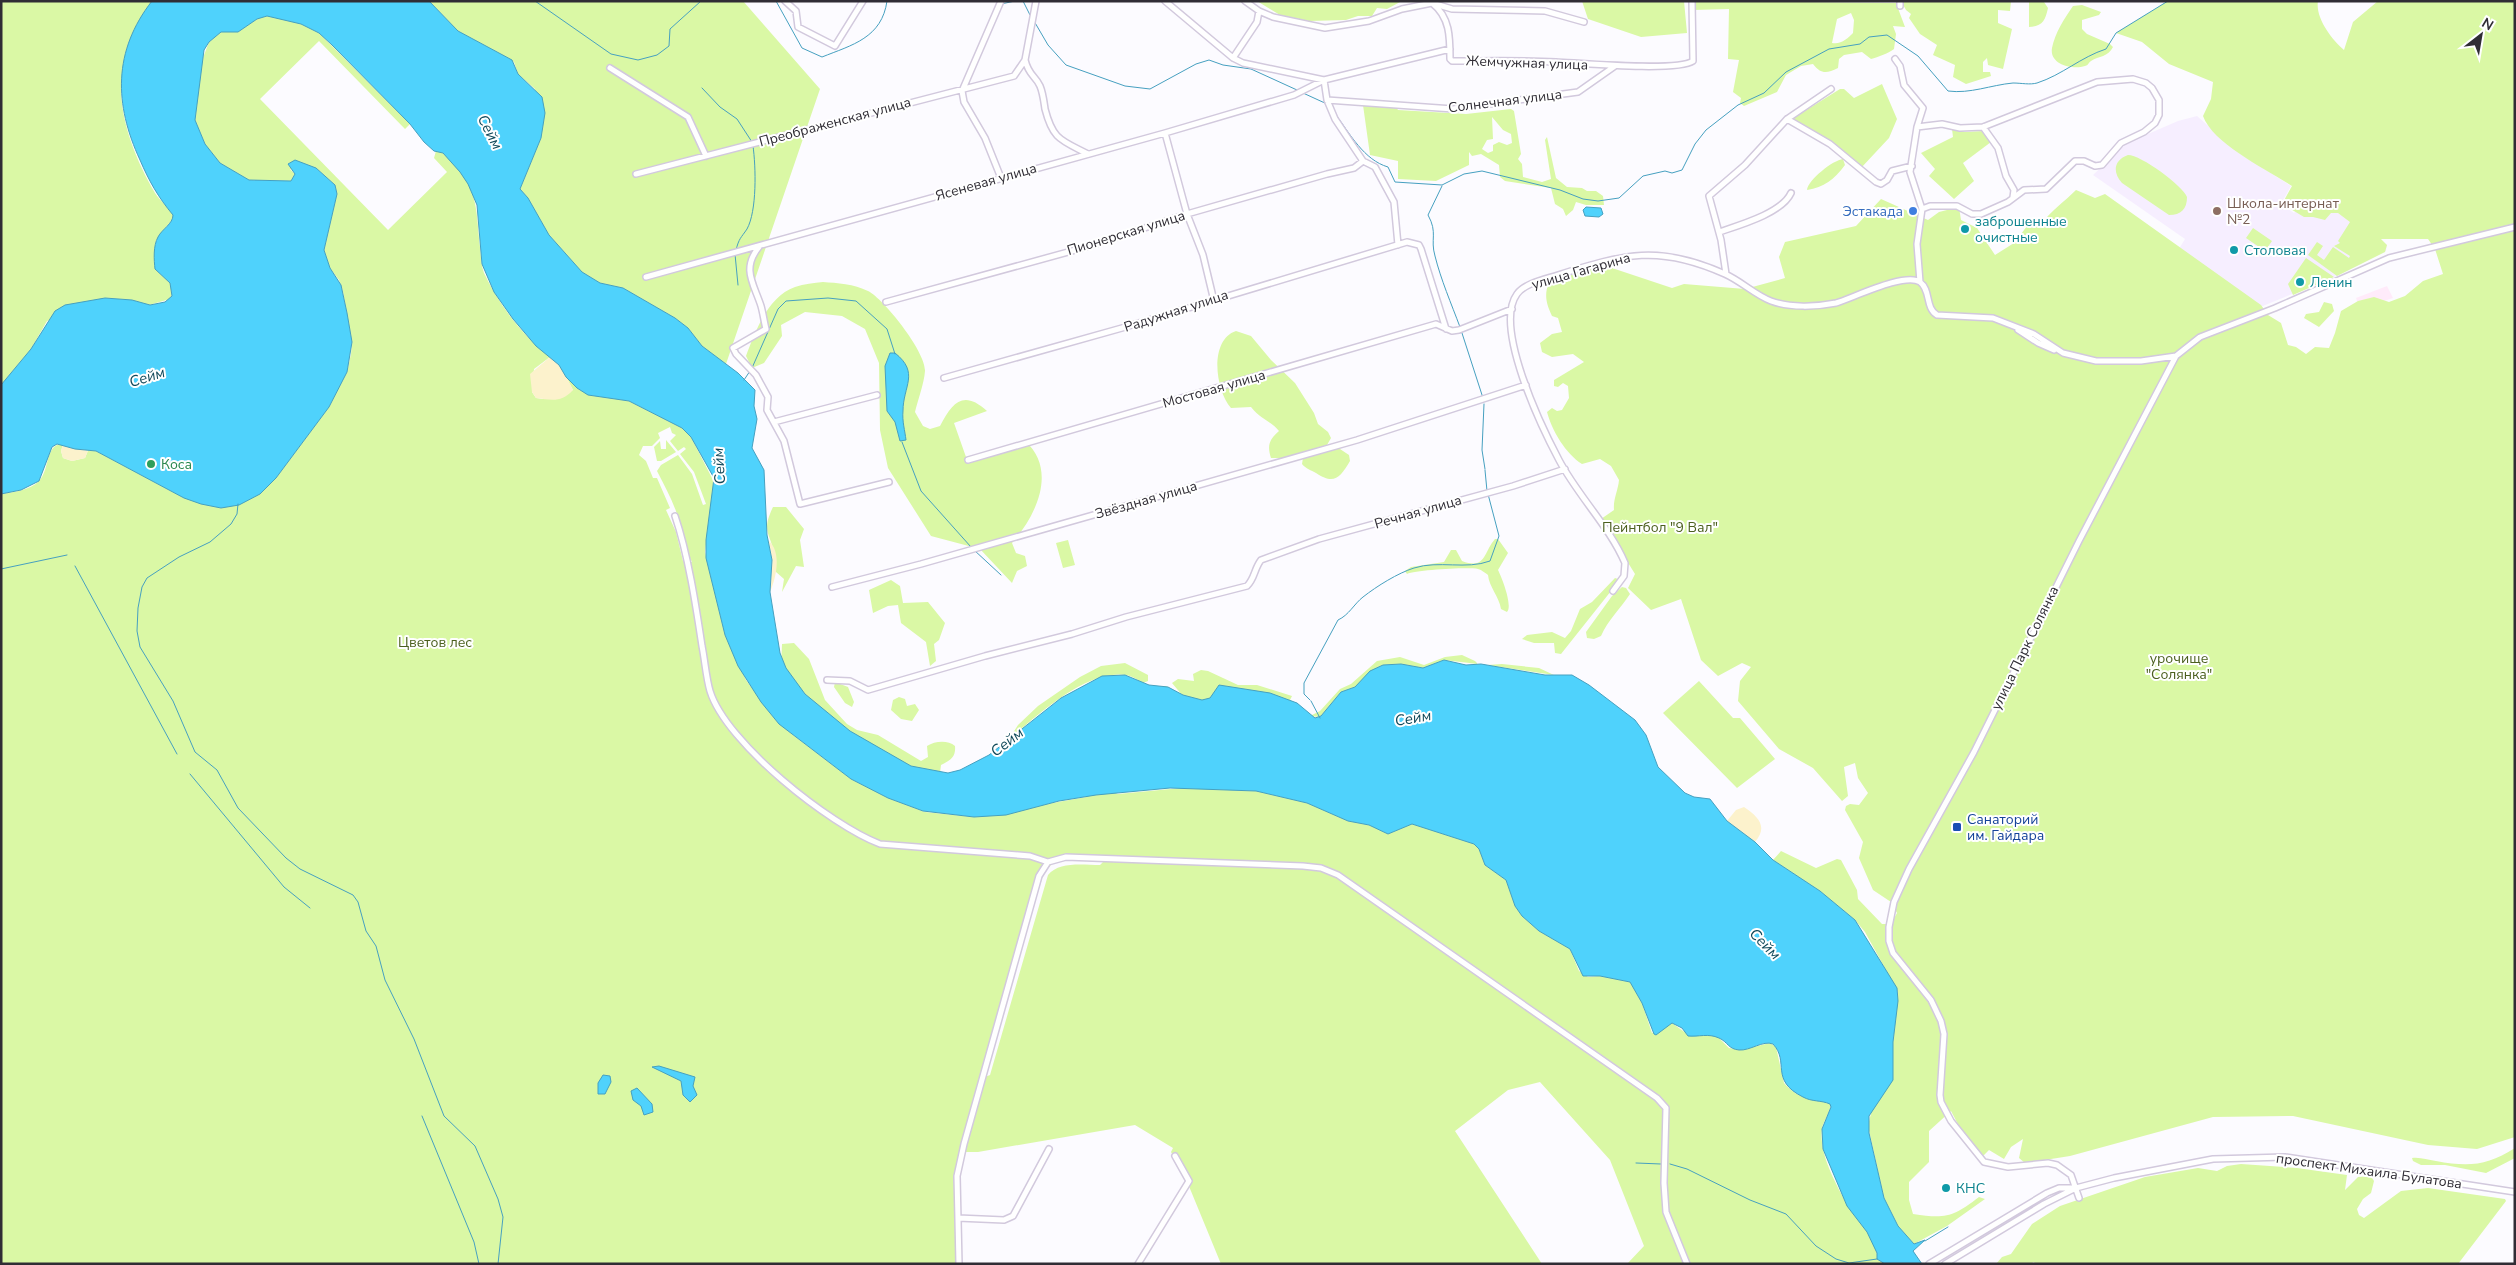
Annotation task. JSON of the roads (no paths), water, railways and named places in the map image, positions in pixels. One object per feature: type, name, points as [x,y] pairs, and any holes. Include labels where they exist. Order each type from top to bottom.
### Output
[{"type":"street","points":[[784,1],[796,11],[798,27],[835,46],[863,1]]},
{"type":"street","points":[[1000,1],[963,89],[964,102],[985,138],[1001,178]]},
{"type":"street","points":[[1036,1],[1025,60],[1031,76],[1040,85],[1050,129],[1061,140],[1088,154]]},
{"type":"street","points":[[1165,1],[1233,58],[1242,63],[1324,80],[1326,100],[1335,119],[1363,161],[1374,167],[1394,202],[1398,244]]},
{"type":"street","points":[[1245,1],[1259,11],[1273,17],[1325,28],[1369,21],[1402,9],[1432,3],[1452,9],[1545,11],[1584,22]]},
{"type":"street","points":[[1615,66],[1655,65],[1693,61],[1692,1]]},
{"type":"street","name":"Жемчужная улица","points":[[1432,3],[1439,9],[1450,33],[1450,59],[1452,61],[1555,62],[1615,66]]},
{"type":"street","points":[[1233,58],[1257,22],[1259,11]]},
{"type":"street","name":"Жемчужная улица","points":[[1324,80],[1450,48]]},
{"type":"street","points":[[1895,59],[1900,66],[1904,84],[1923,108],[1910,172],[1922,209],[1917,244],[1920,282],[1924,286],[1930,308],[1937,315],[1982,316],[2034,334],[2059,352],[2075,357],[2106,362],[2142,361],[2176,356]]},
{"type":"street","name":"Преображенская улица","points":[[636,174],[1014,76],[1025,60]]},
{"type":"street","name":"Солнечная улица","points":[[1326,100],[1453,109],[1578,92],[1615,66]]},
{"type":"street","points":[[610,68],[688,117],[706,156]]},
{"type":"street","name":"Ясеневая улица","points":[[646,277],[1165,133],[1294,95],[1324,80]]},
{"type":"street","points":[[1918,127],[1942,124],[1960,128],[1983,127],[2097,82],[2140,80],[2152,88],[2160,100],[2158,119],[2149,128],[2121,143],[2102,165],[2095,166],[2079,161],[2070,164],[2051,186],[2042,190],[2024,190],[1981,214],[1972,214],[1958,206],[1930,206],[1922,209]]},
{"type":"street","points":[[1726,274],[1719,232],[1709,196],[1744,165],[1787,119],[1831,90]]},
{"type":"street","points":[[1787,119],[1830,144],[1876,182],[1881,184],[1887,180],[1892,171],[1912,166]]},
{"type":"street","points":[[1983,127],[1998,148],[2006,176],[2014,190],[2013,197]]},
{"type":"street","points":[[1165,133],[1187,214],[1203,255],[1214,300]]},
{"type":"street","name":"Пионерская улица","points":[[886,302],[1090,246],[1187,214],[1354,168],[1363,161]]},
{"type":"street","points":[[1719,232],[1773,210],[1787,202],[1792,193]]},
{"type":"street","name":"улица Парк Солянка","points":[[2079,1198],[2069,1172],[2052,1163],[2008,1167],[1984,1162],[1951,1121],[1941,1102],[1940,1095],[1944,1034],[1941,1021],[1931,1000],[1893,953],[1889,941],[1889,927],[1894,902],[1909,869],[1974,752],[2079,541],[2176,356],[2200,337],[2275,308],[2389,258],[2515,227]]},
{"type":"street","name":"Радужная улица","points":[[944,378],[1122,328],[1407,242],[1418,245],[1421,249],[1446,329]]},
{"type":"street","points":[[760,246],[753,255],[750,268],[753,290],[760,304],[766,329],[733,348],[736,354],[756,375],[768,396],[767,410],[784,441],[800,504],[889,482]]},
{"type":"street","name":"улица Гагарина","points":[[1613,591],[1624,576],[1625,563],[1565,469],[1526,385],[1514,346],[1510,325],[1516,295],[1528,286],[1610,259],[1636,254],[1667,256],[1702,265],[1726,274],[1771,301],[1787,305],[1835,303],[1898,282],[1914,280],[1920,282]]},
{"type":"street","name":"Мостовая улица","points":[[968,460],[1436,324],[1446,329],[1461,330],[1512,310]]},
{"type":"street","name":"Звёздная улица","points":[[832,587],[921,564],[1357,440],[1526,385]]},
{"type":"street","points":[[774,422],[877,395]]},
{"type":"street","name":"Речная улица","points":[[827,680],[850,681],[868,690],[985,656],[1072,634],[1126,617],[1198,600],[1232,588],[1247,586],[1253,580],[1255,567],[1261,560],[1280,553],[1319,539],[1557,473],[1565,469]]},
{"type":"street","points":[[675,516],[711,693],[734,730],[770,768],[814,806],[866,838],[880,844],[1030,856],[1048,862],[1066,857],[1106,857],[1302,866],[1321,868],[1338,875],[1657,1098],[1666,1108],[1664,1183],[1666,1212],[1687,1264]]},
{"type":"street","points":[[959,1264],[957,1176],[1039,876],[1048,862]]},
{"type":"street","points":[[958,1218],[1004,1220],[1013,1216],[1049,1149]]},
{"type":"street","points":[[1138,1264],[1189,1181],[1176,1156]]},
{"type":"street","name":"проспект Михаила Булатова","points":[[1946,1264],[2044,1204],[2076,1188],[2176,1165],[2213,1159],[2249,1156],[2285,1158],[2515,1192]]},
{"type":"street","name":"проспект Михаила Булатова","points":[[1930,1264],[2047,1193],[2067,1186],[2076,1188]]},
{"type":"water","name":"Сейм","points":[[152,1],[429,1],[458,31],[512,60],[518,74],[542,97],[545,113],[541,138],[520,189],[528,198],[549,235],[582,272],[600,283],[623,288],[675,318],[688,328],[702,346],[738,373],[755,390],[754,406],[757,419],[752,448],[764,470],[767,535],[772,560],[770,592],[780,653],[786,668],[805,694],[850,731],[911,766],[948,773],[960,770],[989,755],[1061,698],[1102,676],[1125,675],[1149,685],[1168,687],[1183,695],[1202,700],[1210,698],[1219,685],[1270,693],[1297,703],[1315,718],[1321,716],[1341,692],[1355,687],[1370,671],[1383,665],[1401,664],[1423,668],[1444,660],[1466,665],[1481,664],[1545,675],[1572,675],[1589,685],[1635,720],[1646,735],[1658,767],[1685,793],[1694,797],[1710,799],[1727,821],[1755,842],[1773,860],[1820,891],[1855,920],[1897,988],[1898,1001],[1893,1042],[1893,1080],[1869,1116],[1869,1133],[1884,1198],[1898,1226],[1914,1244],[1925,1240],[1913,1251],[1922,1264],[1885,1264],[1877,1259],[1877,1253],[1867,1232],[1847,1206],[1823,1149],[1822,1129],[1831,1107],[1830,1104],[1806,1099],[1786,1084],[1783,1078],[1780,1057],[1773,1044],[1765,1043],[1739,1050],[1730,1047],[1715,1037],[1707,1035],[1688,1036],[1682,1028],[1672,1023],[1656,1035],[1654,1034],[1642,1003],[1630,982],[1600,976],[1583,976],[1570,949],[1539,931],[1522,916],[1515,906],[1506,880],[1485,865],[1479,849],[1474,844],[1412,824],[1388,834],[1369,825],[1348,821],[1307,803],[1256,791],[1170,788],[1096,795],[1059,801],[1006,815],[974,817],[923,811],[888,798],[851,779],[779,724],[761,702],[738,666],[725,635],[706,558],[706,540],[714,478],[691,437],[682,428],[629,401],[588,395],[577,388],[566,377],[559,365],[536,346],[513,319],[494,292],[482,264],[477,205],[468,184],[460,172],[443,153],[434,151],[424,142],[410,124],[332,45],[319,33],[301,24],[267,16],[257,19],[238,32],[221,32],[209,42],[204,50],[195,120],[205,144],[220,163],[249,180],[291,181],[295,174],[288,164],[295,160],[316,168],[335,185],[337,194],[324,250],[330,268],[341,285],[352,342],[347,372],[329,407],[276,478],[260,494],[239,505],[221,508],[201,504],[184,498],[96,451],[75,449],[57,444],[52,447],[39,481],[21,490],[1,494],[1,385],[31,349],[55,311],[65,305],[105,298],[132,300],[150,305],[165,302],[172,296],[170,283],[155,269],[154,257],[156,241],[173,218],[173,215],[154,189],[140,160],[125,119],[122,98],[124,59],[130,39],[139,20]]},
{"type":"water","points":[[1586,207],[1601,208],[1603,214],[1599,217],[1585,216],[1583,210]]},
{"type":"water","points":[[890,353],[895,353],[903,360],[909,374],[903,415],[906,440],[900,441],[895,422],[887,411],[885,366]]},
{"type":"water","points":[[659,1066],[695,1077],[693,1086],[697,1095],[690,1102],[683,1095],[681,1081],[652,1067]]},
{"type":"water","points":[[603,1075],[610,1076],[611,1082],[605,1094],[598,1094],[598,1083]]},
{"type":"water","points":[[637,1088],[652,1104],[653,1112],[644,1115],[641,1106],[633,1100],[631,1091]]},
{"type":"waterway","points":[[535,1],[611,54],[638,60],[657,55],[669,46],[670,29],[701,1]]},
{"type":"waterway","points":[[776,1],[802,48],[822,57],[854,44],[872,32],[884,14],[887,1]]},
{"type":"waterway","points":[[1001,4],[1015,1]]},
{"type":"waterway","points":[[1023,1],[1030,15]]},
{"type":"waterway","points":[[1336,115],[1352,138],[1365,152],[1379,164],[1388,167],[1395,182],[1442,185],[1464,174],[1482,171],[1560,190],[1583,199],[1598,201],[1619,198],[1643,176],[1665,171],[1672,173],[1682,170],[1695,144],[1706,130],[1738,105],[1764,93],[1786,72],[1829,49],[1860,44],[1869,37],[1887,35],[1918,56],[1948,91],[1956,92],[2013,83],[2034,84],[2046,80],[2106,49],[2116,33],[2168,1]]},
{"type":"waterway","points":[[1034,21],[1048,45],[1066,65],[1125,86],[1150,89],[1196,64],[1209,60],[1223,65],[1251,69],[1297,90]]},
{"type":"waterway","points":[[702,88],[720,107],[737,119],[752,142]]},
{"type":"waterway","points":[[1303,93],[1327,104]]},
{"type":"waterway","points":[[736,250],[739,240],[747,229],[753,211],[755,177],[753,146]]},
{"type":"waterway","points":[[1442,186],[1428,215],[1433,227],[1437,265],[1460,327]]},
{"type":"waterway","points":[[735,254],[738,285]]},
{"type":"waterway","points":[[752,368],[778,309],[786,301],[828,298],[856,301],[887,329],[895,354]]},
{"type":"waterway","points":[[1461,330],[1483,398]]},
{"type":"waterway","points":[[744,380],[750,371]]},
{"type":"waterway","points":[[1484,404],[1482,450],[1485,469]]},
{"type":"waterway","points":[[902,442],[921,491],[971,547]]},
{"type":"waterway","points":[[1485,470],[1487,491]]},
{"type":"waterway","points":[[1310,700],[1304,694],[1304,683],[1338,620],[1363,597],[1388,580],[1414,568],[1433,565],[1472,565],[1490,561],[1499,536],[1488,494]]},
{"type":"waterway","points":[[238,504],[237,514],[231,524],[210,542],[179,557],[147,578],[142,587],[138,608],[137,631],[140,647],[173,701],[195,752],[217,770],[238,808],[286,858],[300,869],[353,895],[358,902],[366,931],[376,946],[385,980],[414,1039],[444,1116],[475,1146],[498,1199],[503,1217],[498,1264]]},
{"type":"waterway","points":[[974,550],[1001,575]]},
{"type":"waterway","points":[[1,569],[67,555]]},
{"type":"waterway","points":[[75,566],[177,754]]},
{"type":"waterway","points":[[1311,701],[1320,718]]},
{"type":"waterway","points":[[190,774],[284,887],[310,908]]},
{"type":"waterway","points":[[422,1116],[474,1242],[479,1264]]},
{"type":"waterway","points":[[1636,1163],[1661,1164]]},
{"type":"waterway","points":[[1670,1164],[1687,1169],[1750,1200],[1786,1214],[1816,1246],[1836,1259],[1849,1263],[1877,1259]]},
{"type":"waterway","points":[[1925,1241],[1948,1227]]},
{"type":"place","name":"Эстакада","points":[[1913,211]]},
{"type":"place","name":"Школа-интернат №2","points":[[2217,211]]},
{"type":"place","name":"заброшенные очистные","points":[[1965,229]]},
{"type":"place","name":"Столовая","points":[[2234,250]]},
{"type":"place","name":"Ленин","points":[[2300,282]]},
{"type":"place","name":"Коса","points":[[151,464]]},
{"type":"place","name":"Санаторий им. Гайдара","points":[[1957,827]]},
{"type":"place","name":"КНС","points":[[1946,1188]]},
{"type":"park label","name":"Пейнтбол \"9 Вал\"","points":[[1660,527]]},
{"type":"park label","name":"Цветов лес","points":[[435,642]]},
{"type":"park label","name":"урочище \"Солянка\"","points":[[2179,666]]}]
